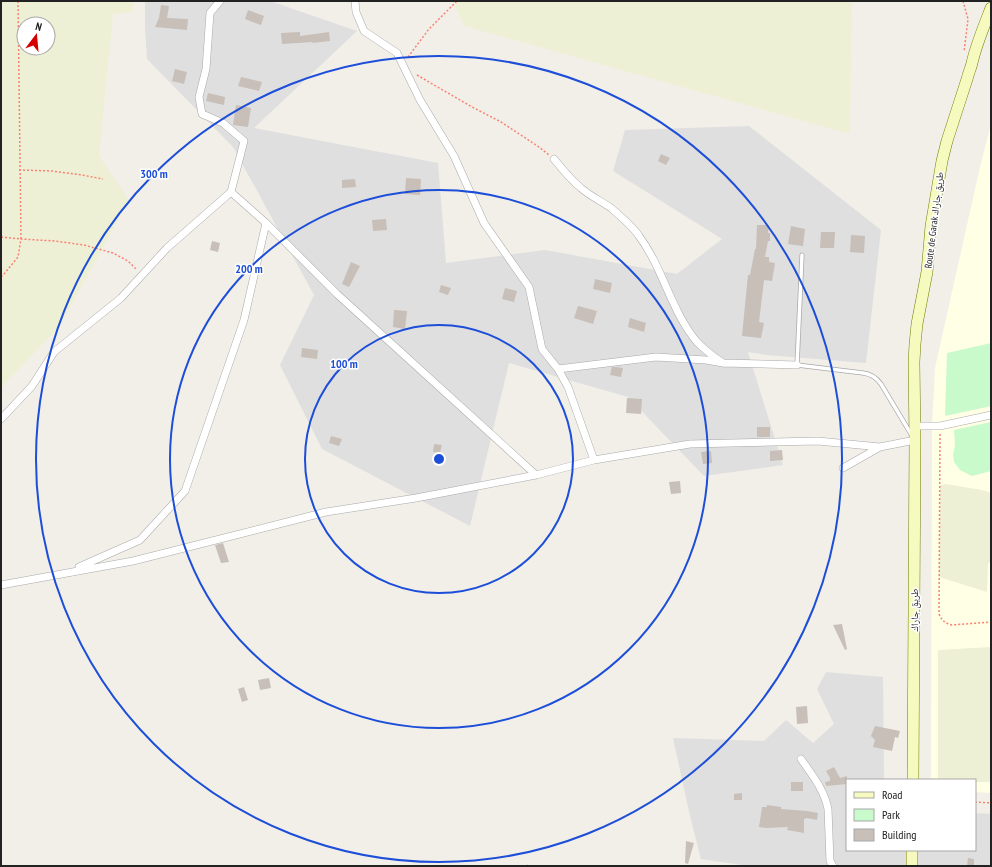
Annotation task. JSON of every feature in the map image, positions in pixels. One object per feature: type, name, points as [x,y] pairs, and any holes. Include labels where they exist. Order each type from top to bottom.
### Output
[{"type":"street","points":[[1,418],[32,386],[54,352],[121,298],[167,248],[231,192],[244,141],[223,122],[202,114],[199,97],[206,69],[210,13],[220,1]]},
{"type":"street","points":[[354,1],[356,12],[364,30],[397,53],[420,100],[454,156],[484,223],[529,287],[542,349],[558,369],[568,387],[594,460]]},
{"type":"street","name":"Route de Garak طريق جاراك","points":[[914,440],[914,362],[917,324],[927,272],[931,226],[941,167],[947,141],[973,56],[991,8]]},
{"type":"street","points":[[554,159],[566,174],[581,188],[612,209],[638,234],[649,250],[662,274],[674,304],[688,330],[698,343],[713,356],[724,362]]},
{"type":"street","points":[[231,192],[266,223],[337,294],[536,475]]},
{"type":"street","points":[[68,573],[140,540],[185,491],[244,320],[266,223]]},
{"type":"street","points":[[558,369],[656,357],[797,365]]},
{"type":"street","points":[[914,426],[940,426],[991,415]]},
{"type":"street","points":[[1,585],[132,560],[326,512],[416,498],[536,475],[594,460],[690,444],[818,441],[880,446],[914,440]]},
{"type":"street","name":"طريق جاراك","points":[[913,779],[914,440]]},
{"type":"street","points":[[844,468],[880,446]]},
{"type":"street","points":[[801,759],[820,786],[826,801],[830,861],[833,866]]},
{"type":"street","points":[[912,851],[912,866]]},
{"type":"lane","points":[[802,255],[797,365],[863,373],[874,376],[878,379],[914,440]]},
{"type":"path","points":[[1,277],[18,257],[20,239],[18,1]]},
{"type":"path","points":[[402,64],[429,29],[457,1]]},
{"type":"path","points":[[416,74],[501,122],[539,146],[554,159]]},
{"type":"path","points":[[19,170],[52,171],[103,179]]},
{"type":"path","points":[[1,237],[84,245],[113,253],[128,261],[142,275]]},
{"type":"path","points":[[940,426],[939,614],[946,624],[952,625],[991,622]]},
{"type":"path","points":[[976,802],[991,803]]},
{"type":"shaded area","points":[[1,1],[133,1],[133,12],[113,14],[99,156],[129,200],[60,326],[1,388]]},
{"type":"shaded area","points":[[145,1],[274,1],[273,2],[357,31],[254,128],[438,163],[446,263],[545,250],[677,274],[722,239],[613,171],[625,130],[749,126],[881,230],[866,363],[767,355],[748,352],[783,465],[704,476],[628,397],[509,363],[470,526],[322,449],[280,365],[314,295],[233,147],[147,59]]},
{"type":"shaded area","points":[[453,1],[852,1],[850,134],[464,26]]},
{"type":"shaded area","points":[[991,124],[991,793],[976,792],[976,779],[931,779],[932,426],[935,368]]},
{"type":"shaded area","points":[[946,484],[991,493],[991,562],[988,563],[987,592],[939,577],[940,485]]},
{"type":"shaded area","points":[[991,647],[991,782],[976,782],[976,779],[938,779],[938,650]]},
{"type":"shaded area","points":[[826,672],[883,677],[884,779],[846,779],[846,851],[976,851],[976,813],[991,814],[991,866],[748,866],[701,859],[673,738],[764,741],[786,720],[813,743],[834,724],[817,689]]},
{"type":"green space","points":[[991,343],[991,406],[945,416],[947,353]]},
{"type":"green space","points":[[991,422],[991,471],[972,476],[960,470],[954,462],[954,430]]},
{"type":"building","points":[[161,5],[169,6],[167,18],[188,19],[187,30],[155,27],[159,18]]},
{"type":"building","points":[[248,10],[264,16],[261,25],[245,19]]},
{"type":"building","points":[[300,32],[300,36],[329,32],[330,41],[282,44],[281,33]]},
{"type":"building","points":[[175,69],[187,72],[184,84],[172,81]]},
{"type":"building","points":[[241,77],[262,82],[259,91],[238,86]]},
{"type":"building","points":[[208,93],[225,97],[224,105],[206,101]]},
{"type":"building","points":[[236,105],[251,108],[248,127],[233,125]]},
{"type":"building","points":[[661,154],[670,158],[666,165],[658,161]]},
{"type":"building","points":[[406,178],[421,179],[420,195],[405,194]]},
{"type":"building","points":[[355,179],[356,187],[342,188],[342,180]]},
{"type":"building","points":[[386,219],[387,230],[373,231],[372,220]]},
{"type":"building","points":[[757,225],[769,225],[768,233],[770,233],[770,241],[768,241],[765,257],[769,257],[769,262],[775,263],[772,281],[764,280],[759,322],[764,323],[761,338],[742,336],[748,275],[750,275],[756,249]]},
{"type":"building","points":[[791,226],[805,229],[803,246],[788,244]]},
{"type":"building","points":[[821,232],[835,232],[834,248],[820,248]]},
{"type":"building","points":[[851,235],[865,236],[864,253],[850,252]]},
{"type":"building","points":[[212,241],[220,243],[218,252],[210,250]]},
{"type":"building","points":[[351,262],[360,266],[349,287],[342,284]]},
{"type":"building","points":[[595,279],[612,283],[610,293],[593,289]]},
{"type":"building","points":[[441,285],[451,288],[448,295],[439,292]]},
{"type":"building","points":[[505,288],[517,291],[514,302],[502,299]]},
{"type":"building","points":[[578,306],[597,311],[593,324],[574,318]]},
{"type":"building","points":[[394,310],[407,311],[405,329],[393,327]]},
{"type":"building","points":[[630,318],[646,323],[644,332],[628,327]]},
{"type":"building","points":[[302,348],[318,350],[317,359],[301,357]]},
{"type":"building","points":[[612,367],[623,368],[621,377],[610,375]]},
{"type":"building","points":[[627,398],[642,399],[641,414],[626,413]]},
{"type":"building","points":[[757,427],[770,427],[770,437],[757,437]]},
{"type":"building","points":[[331,436],[342,439],[339,446],[329,443]]},
{"type":"building","points":[[434,444],[442,445],[440,453],[433,452]]},
{"type":"building","points":[[782,450],[783,460],[770,461],[770,451]]},
{"type":"building","points":[[711,451],[712,463],[703,464],[701,452]]},
{"type":"building","points":[[680,481],[681,493],[671,494],[669,482]]},
{"type":"building","points":[[223,543],[229,562],[221,563],[215,545]]},
{"type":"building","points":[[842,624],[847,649],[845,650],[833,625]]},
{"type":"building","points":[[269,678],[271,688],[260,690],[258,680]]},
{"type":"building","points":[[244,687],[248,700],[242,702],[238,689]]},
{"type":"building","points":[[807,706],[808,723],[797,724],[796,707]]},
{"type":"building","points":[[875,726],[900,731],[898,738],[895,737],[892,751],[873,747],[875,740],[871,736]]},
{"type":"building","points":[[834,767],[840,778],[847,776],[846,784],[826,786],[825,782],[830,781],[830,778],[826,771]]},
{"type":"building","points":[[791,782],[803,782],[803,791],[791,791]]},
{"type":"building","points":[[742,793],[742,800],[734,800],[734,794]]},
{"type":"building","points":[[767,805],[781,807],[781,809],[818,813],[817,820],[807,818],[804,819],[804,833],[787,830],[788,827],[759,827],[762,807],[767,807]]},
{"type":"building","points":[[686,841],[694,843],[688,864],[685,863]]},
{"type":"building","points":[[968,858],[974,859],[974,866],[967,866]]}]
